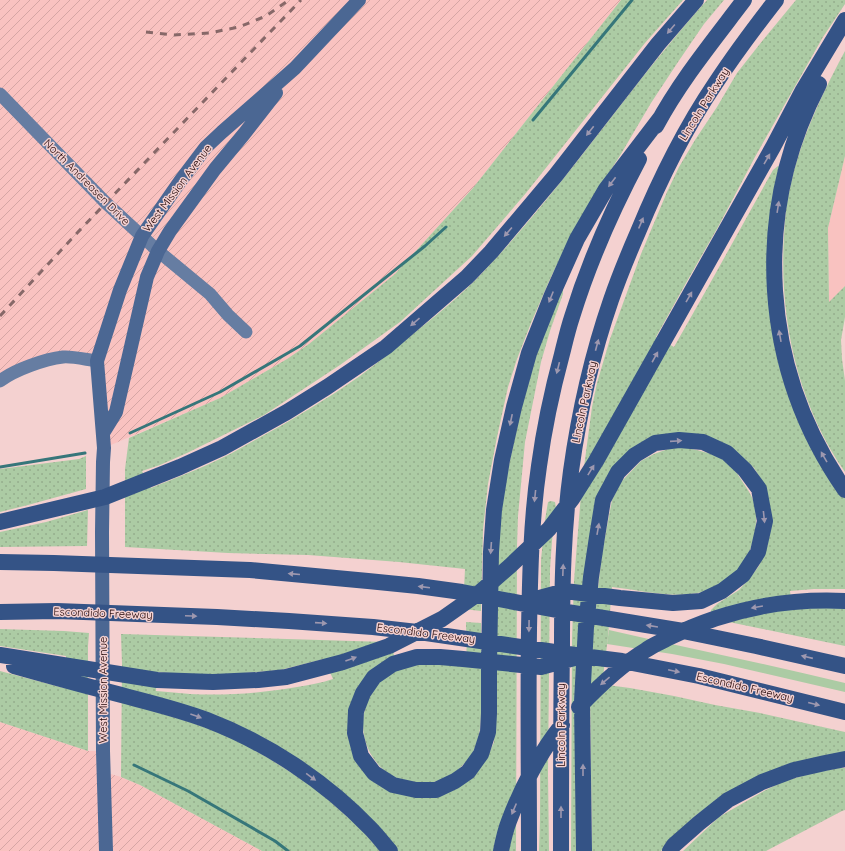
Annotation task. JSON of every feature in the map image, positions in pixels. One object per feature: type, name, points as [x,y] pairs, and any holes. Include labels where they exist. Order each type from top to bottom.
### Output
[{"type":"highway","points":[[0,522],[105,497],[180,468],[222,448],[287,412],[332,384],[386,346],[467,277],[492,252],[534,203],[658,44],[696,0]]},
{"type":"highway","points":[[529,851],[530,568],[538,467],[555,379],[571,317],[605,227],[621,193],[661,118],[682,84],[744,0]]},
{"type":"highway","name":"Lincoln Parkway","points":[[561,851],[562,570],[570,473],[583,398],[600,333],[611,300],[622,269],[648,207],[688,129],[714,85],[750,33],[776,0]]},
{"type":"highway","points":[[0,663],[60,671],[157,680],[213,682],[286,677],[343,662],[389,646],[442,619],[479,593],[510,566],[549,528],[572,499],[596,461],[773,147],[803,90],[845,20]]},
{"type":"highway","points":[[845,37],[833,56],[812,97],[791,149],[778,206],[774,234],[774,259],[775,302],[788,373],[795,395],[814,440],[845,490]]},
{"type":"highway","points":[[582,656],[541,667],[463,659],[440,657],[417,657],[393,664],[374,677],[363,693],[356,711],[355,733],[362,756],[374,773],[393,785],[416,790],[436,790],[455,781],[468,772],[481,754],[488,732],[489,713],[491,552],[494,510],[502,460],[514,407],[529,353],[552,294],[577,239],[606,189],[661,118]]},
{"type":"highway","points":[[520,603],[565,592],[620,598],[673,603],[701,601],[722,591],[743,576],[758,552],[765,521],[759,489],[745,470],[728,453],[703,442],[679,440],[655,443],[635,455],[618,472],[603,500],[595,550],[586,627],[582,702],[584,851]]},
{"type":"highway","points":[[0,562],[250,570],[368,581],[462,592],[612,620],[683,631],[845,666]]},
{"type":"highway","points":[[501,851],[509,822],[519,796],[544,749],[570,716],[618,670],[646,650],[687,628],[715,618],[771,604],[824,600],[845,601]]},
{"type":"highway","name":"Escondido Freeway","points":[[0,612],[57,611],[152,614],[366,626],[463,638],[622,661],[699,676],[845,712]]},
{"type":"highway","points":[[0,655],[60,671],[176,709],[208,720],[244,736],[284,758],[313,778],[370,828],[390,851]]},
{"type":"highway","points":[[670,851],[674,845],[699,823],[728,800],[762,782],[794,770],[845,759]]},
{"type":"main road","name":"West Mission Avenue","points":[[106,851],[103,751],[102,532],[104,448],[97,360],[120,290],[142,236],[181,180],[206,147],[295,68],[359,0]]},
{"type":"main road","name":"West Mission Avenue","points":[[103,433],[116,412],[147,277],[158,251],[170,231],[215,169],[295,68]]},
{"type":"street","name":"North Andreasen Drive","points":[[0,94],[106,203],[158,251],[210,294],[246,332]]},
{"type":"street","points":[[0,381],[24,368],[64,357],[97,360]]},
{"type":"shaded area","points":[[0,0],[621,0],[473,188],[395,274],[309,344],[287,359],[220,398],[104,448],[97,361],[64,357],[0,381]]},
{"type":"shaded area","points":[[845,156],[845,286],[829,303],[828,228]]},
{"type":"shaded area","points":[[0,722],[88,751],[103,751],[104,772],[140,785],[262,851],[0,851]]},
{"type":"green space","points":[[621,0],[683,0],[645,43],[526,193],[472,256],[400,322],[340,365],[264,415],[187,453],[142,471],[151,488],[206,466],[232,453],[296,417],[348,385],[428,322],[457,298],[514,239],[570,171],[678,33],[707,0],[724,0],[704,24],[678,62],[596,193],[571,236],[531,323],[508,387],[488,484],[483,530],[481,611],[463,609],[465,569],[308,555],[228,553],[125,547],[125,469],[129,438],[220,398],[287,359],[309,344],[395,274],[473,188]]},
{"type":"green space","points":[[796,0],[845,0],[845,4],[823,37],[781,111],[656,337],[674,347],[773,170],[778,166],[781,168],[774,335],[845,497],[845,589],[790,591],[792,605],[845,604],[845,646],[729,622],[711,614],[711,610],[717,604],[739,590],[749,579],[759,566],[768,544],[761,479],[754,468],[733,449],[667,436],[602,489],[578,851],[571,851],[572,639],[574,581],[582,482],[592,407],[597,383],[610,339],[641,254],[679,167],[737,73]]},
{"type":"green space","points":[[845,51],[845,156],[828,228],[829,302],[845,286],[845,317],[841,340],[845,381],[845,472],[828,445],[803,389],[788,329],[783,267],[786,212],[794,170],[813,118]]},
{"type":"green space","points":[[562,288],[563,294],[541,362],[525,442],[518,516],[516,851],[398,851],[394,846],[244,731],[156,712],[218,732],[246,745],[270,759],[315,788],[360,828],[380,851],[262,851],[140,785],[121,777],[121,634],[386,642],[393,649],[394,656],[384,662],[351,741],[407,796],[487,758],[494,742],[496,562],[502,499],[528,373]],"holes":[[[324,659],[333,679],[297,687],[244,694],[203,695],[156,691],[157,672],[211,676],[280,670]]]},
{"type":"green space","points":[[681,447],[714,455],[724,460],[736,472],[747,488],[756,509],[756,526],[752,543],[742,566],[720,584],[705,591],[683,595],[612,587],[603,677],[607,685],[674,696],[845,732],[845,753],[725,795],[695,816],[661,851],[592,851],[590,690],[593,633],[602,553],[612,500],[621,482],[641,461],[668,449]]},
{"type":"green space","points":[[86,456],[86,489],[0,512],[0,469],[79,459]]},
{"type":"green space","points":[[548,502],[555,502],[556,508],[550,569],[548,774],[549,851],[539,851],[541,560]]},
{"type":"green space","points":[[88,510],[87,546],[0,547],[0,532],[46,522]]},
{"type":"green space","points":[[466,622],[481,623],[481,718],[476,745],[469,759],[454,773],[444,779],[427,783],[400,780],[388,773],[378,764],[371,754],[363,730],[363,718],[366,705],[380,681],[400,668],[422,664],[467,666]]},
{"type":"green space","points":[[0,629],[89,633],[88,751],[0,722],[0,671],[64,688],[66,656],[0,646]]},
{"type":"green space","points":[[609,630],[845,683],[845,692],[724,664],[607,644]]},
{"type":"green space","points":[[845,768],[845,810],[766,851],[683,851],[719,817],[764,791],[782,782],[812,773]]},
{"type":"waterway","points":[[533,120],[632,0]]},
{"type":"waterway","points":[[130,433],[220,392],[300,346],[425,246],[446,227]]},
{"type":"waterway","points":[[0,467],[85,453]]},
{"type":"waterway","points":[[134,765],[188,791],[275,841],[288,851]]},
{"type":"railway","points":[[146,32],[174,35],[209,33],[239,27],[266,16],[289,0]]},
{"type":"railway","points":[[0,316],[78,232],[301,0]]}]
